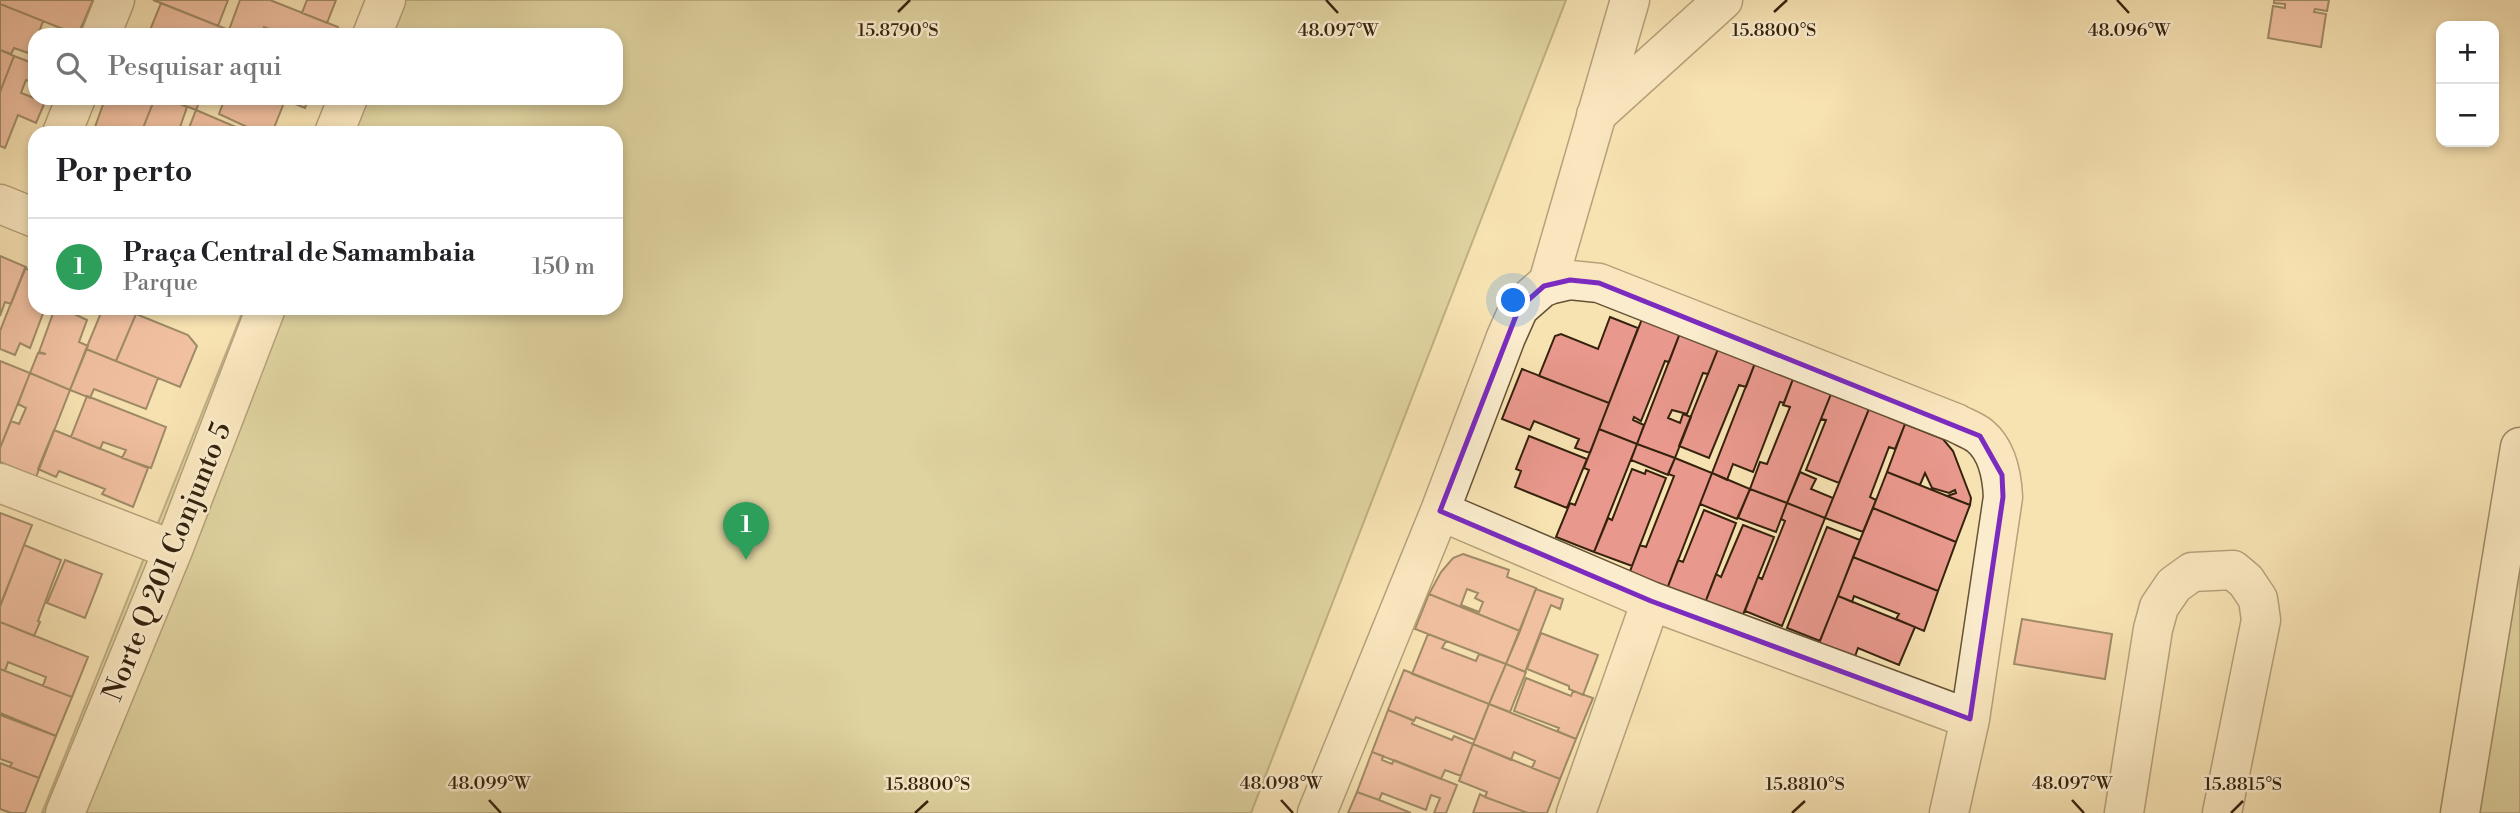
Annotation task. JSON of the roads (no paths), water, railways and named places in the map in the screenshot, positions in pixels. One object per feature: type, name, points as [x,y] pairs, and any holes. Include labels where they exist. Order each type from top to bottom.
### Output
[{"type":"street","points":[[105,28],[116,0]]},
{"type":"street","points":[[375,28],[386,0]]},
{"type":"street","points":[[1546,286],[1630,0]]},
{"type":"street","points":[[1596,115],[1723,0]]},
{"type":"street","points":[[65,126],[73,105]]},
{"type":"street","points":[[337,126],[345,105]]},
{"type":"street","points":[[1317,813],[1440,512],[1515,317],[1520,308],[1546,286],[1570,280],[1599,283],[1956,423],[1980,436],[1993,453],[2002,475],[2003,497],[1970,719],[1949,813]]},
{"type":"street","name":"Norte Q 201 Conjunto 5","points":[[65,813],[173,550],[263,315]]},
{"type":"street","points":[[2460,813],[2520,447]]},
{"type":"street","points":[[0,483],[173,550]]},
{"type":"street","points":[[1440,512],[1651,601],[1970,719]]},
{"type":"street","points":[[2124,813],[2153,629],[2160,607],[2174,585],[2192,572],[2233,570],[2246,581],[2258,599],[2261,620],[2222,813]]},
{"type":"street","points":[[1583,811],[1651,601]]},
{"type":"place","name":"Praça Central de Samambaia","points":[[746,560]]}]
